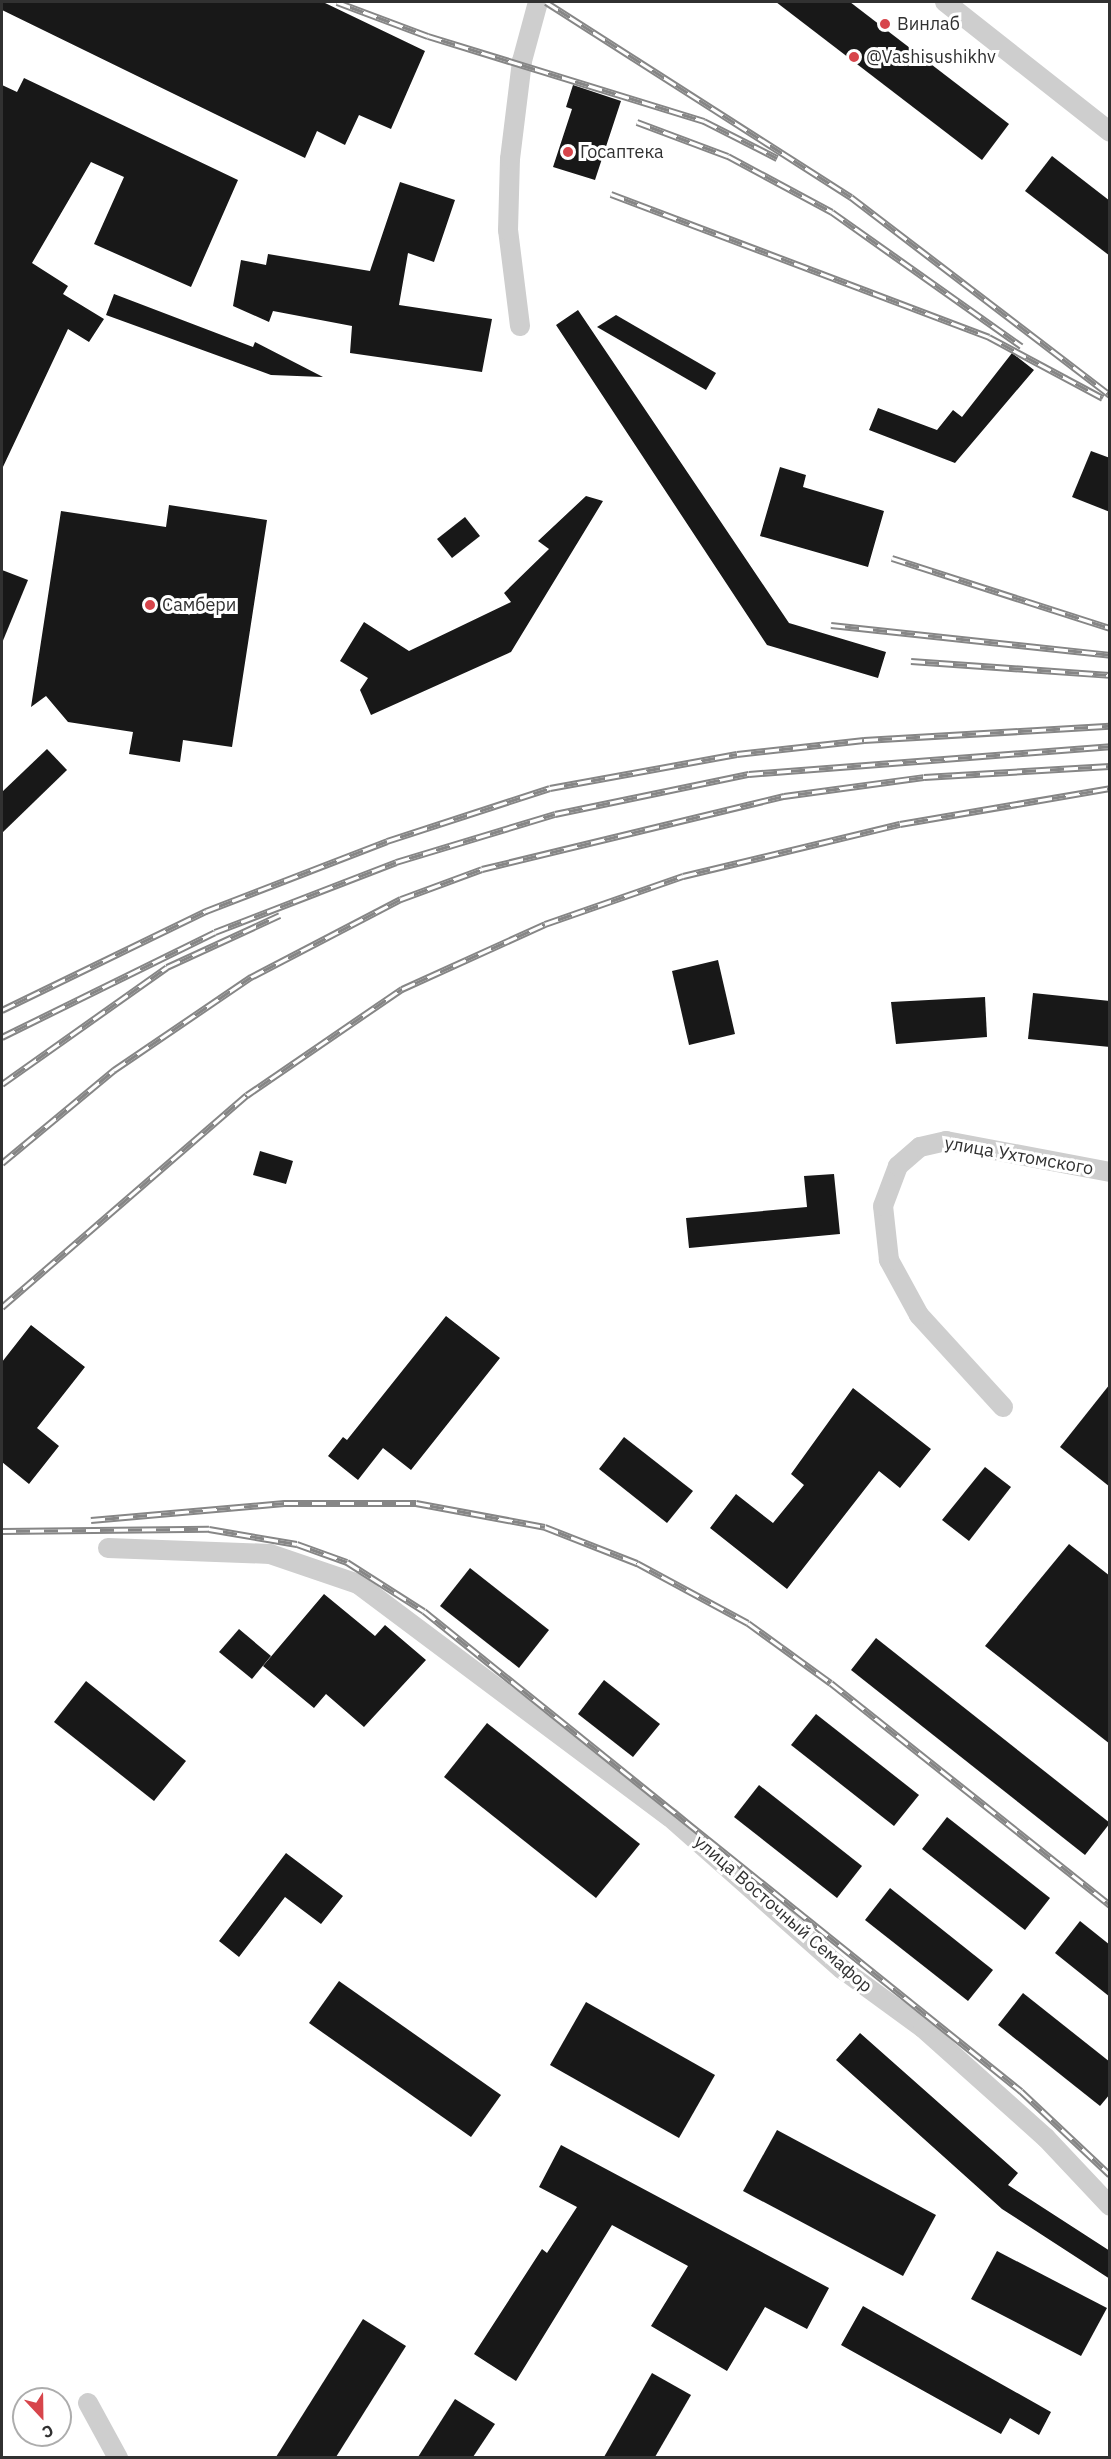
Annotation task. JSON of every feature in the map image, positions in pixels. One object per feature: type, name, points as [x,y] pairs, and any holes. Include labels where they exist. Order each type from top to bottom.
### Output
[{"type":"street","points":[[520,326],[508,230],[510,159],[522,61],[538,2]]},
{"type":"street","points":[[945,2],[1110,132]]},
{"type":"street","name":"улица Ухтомского","points":[[1003,1407],[919,1315],[889,1260],[883,1206],[898,1166],[920,1147],[946,1141],[1110,1172]]},
{"type":"street","name":"улица Восточный Семафор","points":[[108,1548],[270,1554],[358,1584],[494,1688],[670,1817],[842,1969],[923,2028],[1046,2138],[1110,2206]]},
{"type":"street","points":[[88,2403],[118,2457]]},
{"type":"building","points":[[2,2],[323,2],[425,51],[391,129],[359,115],[345,145],[317,131],[305,158],[2,10]]},
{"type":"building","points":[[776,2],[850,2],[1009,124],[982,160]]},
{"type":"building","points":[[24,78],[238,180],[191,287],[94,244],[124,177],[91,162],[32,263],[68,286],[63,294],[104,319],[89,342],[68,329],[2,469],[2,85],[17,92]]},
{"type":"building","points":[[573,85],[621,101],[595,180],[553,167],[572,109],[566,107]]},
{"type":"building","points":[[1052,156],[1110,201],[1110,256],[1025,191]]},
{"type":"building","points":[[400,182],[455,200],[434,262],[408,253],[399,305],[492,319],[482,372],[350,353],[352,326],[273,311],[269,322],[233,306],[241,260],[266,265],[268,254],[370,271]]},
{"type":"building","points":[[114,294],[253,347],[255,342],[323,377],[271,375],[106,315]]},
{"type":"building","points":[[578,310],[789,623],[886,652],[878,678],[767,645],[556,325]]},
{"type":"building","points":[[616,315],[716,373],[706,390],[597,327]]},
{"type":"building","points":[[1012,353],[1034,370],[955,463],[869,430],[878,408],[937,430],[953,410],[962,417]]},
{"type":"building","points":[[1091,451],[1110,458],[1110,512],[1072,497]]},
{"type":"building","points":[[780,467],[806,475],[803,487],[884,511],[868,567],[760,536]]},
{"type":"building","points":[[586,496],[603,501],[511,652],[371,715],[360,690],[368,678],[340,661],[364,622],[409,651],[511,602],[504,593],[549,549],[538,541]]},
{"type":"building","name":"Самбери","points":[[169,505],[267,520],[232,747],[183,740],[180,762],[129,754],[133,732],[68,722],[46,696],[31,707],[61,511],[166,527]]},
{"type":"building","points":[[465,517],[480,536],[452,558],[437,539]]},
{"type":"building","points":[[2,570],[28,580],[2,643]]},
{"type":"building","points":[[47,749],[67,770],[2,833],[2,792]]},
{"type":"building","points":[[718,960],[735,1034],[689,1045],[672,971]]},
{"type":"building","points":[[1033,993],[1110,1001],[1110,1047],[1028,1039]]},
{"type":"building","points":[[985,997],[987,1037],[896,1044],[891,1002]]},
{"type":"building","points":[[260,1151],[293,1161],[286,1184],[253,1175]]},
{"type":"building","points":[[834,1174],[840,1234],[689,1248],[686,1218],[807,1207],[804,1176]]},
{"type":"building","points":[[446,1316],[500,1358],[411,1470],[383,1448],[358,1480],[328,1456],[343,1437],[347,1440]]},
{"type":"building","points":[[31,1325],[85,1367],[37,1428],[59,1446],[29,1484],[2,1462],[2,1362]]},
{"type":"building","points":[[1110,1384],[1110,1487],[1060,1447]]},
{"type":"building","points":[[853,1388],[931,1449],[900,1488],[879,1471],[787,1589],[710,1528],[736,1494],[773,1523],[804,1485],[791,1474]]},
{"type":"building","points":[[624,1437],[693,1491],[667,1523],[599,1469]]},
{"type":"building","points":[[985,1467],[1011,1487],[969,1541],[942,1520]]},
{"type":"building","points":[[1069,1544],[1110,1576],[1110,1744],[985,1646]]},
{"type":"building","points":[[470,1568],[549,1630],[519,1668],[440,1606]]},
{"type":"building","points":[[324,1594],[375,1636],[385,1625],[426,1660],[364,1727],[326,1694],[314,1708],[263,1666]]},
{"type":"building","points":[[239,1629],[271,1656],[252,1679],[219,1652]]},
{"type":"building","points":[[876,1638],[1110,1823],[1085,1855],[851,1670]]},
{"type":"building","points":[[604,1680],[660,1724],[633,1757],[578,1714]]},
{"type":"building","points":[[86,1681],[186,1761],[154,1801],[54,1722]]},
{"type":"building","points":[[816,1714],[919,1795],[894,1826],[791,1745]]},
{"type":"building","points":[[487,1723],[640,1844],[596,1898],[444,1777]]},
{"type":"building","points":[[759,1785],[862,1866],[837,1898],[734,1817]]},
{"type":"building","points":[[947,1817],[1050,1898],[1025,1930],[922,1849]]},
{"type":"building","points":[[286,1853],[343,1896],[321,1924],[285,1897],[239,1957],[219,1941]]},
{"type":"building","points":[[890,1888],[993,1970],[968,2001],[865,1920]]},
{"type":"building","points":[[1080,1921],[1110,1945],[1110,1997],[1055,1953]]},
{"type":"building","points":[[339,1981],[501,2095],[471,2137],[309,2023]]},
{"type":"building","points":[[1023,1993],[1110,2062],[1110,2094],[1100,2106],[998,2025]]},
{"type":"building","points":[[586,2002],[715,2075],[679,2138],[550,2065]]},
{"type":"building","points":[[860,2033],[1018,2173],[1008,2185],[1110,2251],[1110,2279],[1002,2209],[836,2060]]},
{"type":"building","points":[[777,2130],[936,2215],[903,2276],[743,2191]]},
{"type":"building","points":[[561,2145],[829,2288],[807,2329],[765,2307],[727,2371],[651,2326],[688,2266],[612,2225],[516,2381],[474,2354],[542,2249],[547,2253],[577,2207],[539,2187]]},
{"type":"building","points":[[997,2251],[1107,2308],[1081,2356],[971,2299]]},
{"type":"building","points":[[863,2306],[1051,2412],[1039,2435],[1010,2418],[1001,2434],[841,2345]]},
{"type":"building","points":[[363,2319],[406,2346],[336,2457],[276,2457]]},
{"type":"building","points":[[652,2373],[691,2395],[655,2457],[604,2457]]},
{"type":"building","points":[[455,2399],[495,2424],[473,2457],[418,2457]]},
{"type":"railway","points":[[337,2],[428,36],[704,121],[777,158]]},
{"type":"railway","points":[[546,2],[851,197],[1110,395]]},
{"type":"railway","points":[[637,122],[728,156],[832,212],[1021,346]]},
{"type":"railway","points":[[611,194],[989,337],[1103,398]]},
{"type":"railway","points":[[892,558],[1110,628]]},
{"type":"railway","points":[[831,625],[1110,655]]},
{"type":"railway","points":[[911,661],[1110,675]]},
{"type":"railway","points":[[2,1010],[206,911],[387,841],[550,788],[737,754],[864,740],[1110,726]]},
{"type":"railway","points":[[2,1037],[215,932],[396,862],[555,814],[749,774],[1110,746]]},
{"type":"railway","points":[[2,1163],[114,1070],[251,977],[401,899],[482,869],[784,796],[924,777],[1110,766]]},
{"type":"railway","points":[[2,1307],[247,1095],[402,989],[545,924],[683,876],[900,824],[1110,788]]},
{"type":"railway","points":[[2,1084],[167,967],[280,915]]},
{"type":"railway","points":[[91,1520],[284,1503],[416,1503],[545,1527],[637,1563],[748,1623],[831,1683],[1110,1905]]},
{"type":"railway","points":[[2,1531],[209,1529],[297,1544],[347,1562],[424,1611],[1021,2091],[1110,2175]]},
{"type":"place","name":"Винлаб","points":[[885,24]]},
{"type":"place","name":"@Vashisushikhv","points":[[854,57]]},
{"type":"place","name":"Госаптека","points":[[568,152]]},
{"type":"place","name":"Самбери","points":[[150,605]]}]
